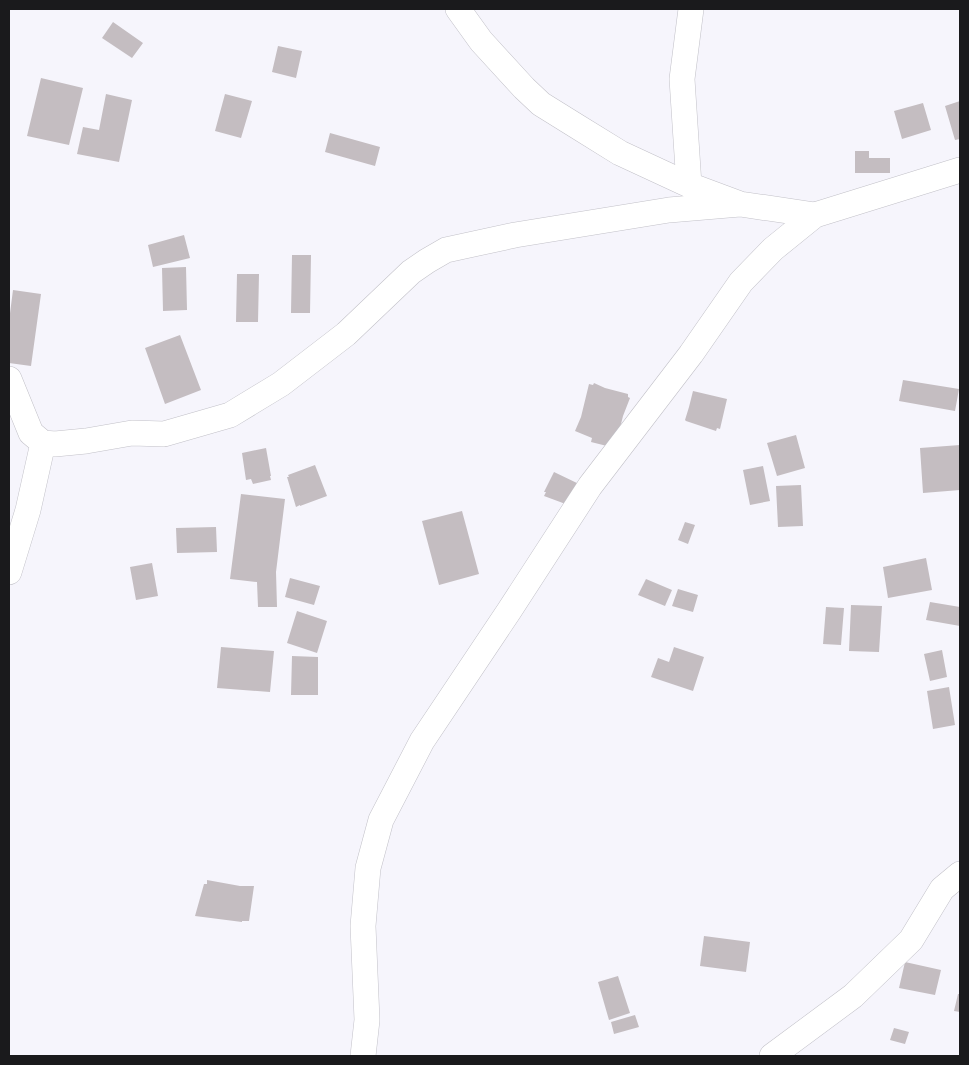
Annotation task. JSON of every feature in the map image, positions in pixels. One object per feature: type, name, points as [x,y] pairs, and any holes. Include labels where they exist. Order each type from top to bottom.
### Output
[{"type":"street","points":[[458,9],[481,41],[541,104],[620,153],[689,185],[740,204],[815,215]]},
{"type":"street","points":[[689,185],[682,79],[691,9]]},
{"type":"street","points":[[363,1056],[367,1020],[364,926],[368,868],[380,820],[422,741],[590,486],[691,354],[742,282],[773,249],[815,215],[960,170]]},
{"type":"street","points":[[9,379],[31,433],[43,443],[63,443],[132,433],[164,434],[230,416],[281,384],[339,339],[411,272],[446,250],[515,235],[659,212],[740,204]]},
{"type":"street","points":[[9,572],[28,510],[43,443]]},
{"type":"street","points":[[772,1056],[854,996],[911,940],[942,889],[960,874]]},
{"type":"building","points":[[113,22],[143,43],[132,58],[102,38]]},
{"type":"building","points":[[278,46],[302,51],[296,78],[272,72]]},
{"type":"building","points":[[41,78],[83,88],[69,145],[27,136]]},
{"type":"building","points":[[106,94],[132,100],[119,162],[77,154],[83,127],[99,130]]},
{"type":"building","points":[[225,94],[252,101],[241,138],[215,131]]},
{"type":"building","points":[[960,101],[960,139],[955,140],[945,106]]},
{"type":"building","points":[[923,103],[931,130],[902,139],[894,111]]},
{"type":"building","points":[[330,133],[380,147],[375,166],[325,152]]},
{"type":"building","points":[[855,151],[869,151],[869,158],[890,158],[890,173],[855,173]]},
{"type":"building","points":[[184,235],[190,258],[153,267],[148,245]]},
{"type":"building","points":[[292,255],[311,255],[310,313],[291,313]]},
{"type":"building","points":[[186,267],[187,310],[163,311],[162,268]]},
{"type":"building","points":[[237,274],[259,274],[258,322],[236,322]]},
{"type":"building","points":[[13,290],[41,294],[31,366],[9,363],[9,321]]},
{"type":"building","points":[[180,335],[201,390],[165,404],[145,348]]},
{"type":"building","points":[[903,380],[959,389],[955,411],[899,401]]},
{"type":"building","points":[[594,383],[628,394],[630,398],[623,416],[615,448],[591,442],[592,438],[575,431],[581,417],[589,384],[593,385]]},
{"type":"building","points":[[693,391],[727,399],[720,429],[717,428],[716,431],[685,420]]},
{"type":"building","points":[[796,435],[805,468],[777,476],[767,443]]},
{"type":"building","points":[[960,445],[960,490],[923,493],[920,448]]},
{"type":"building","points":[[266,448],[271,480],[253,484],[251,479],[246,480],[242,453]]},
{"type":"building","points":[[315,465],[327,496],[296,507],[287,477]]},
{"type":"building","points":[[763,466],[770,501],[750,505],[743,470]]},
{"type":"building","points":[[554,472],[579,484],[571,506],[544,496],[546,492],[544,492]]},
{"type":"building","points":[[801,485],[803,526],[778,527],[776,486]]},
{"type":"building","points":[[241,494],[285,499],[276,572],[277,607],[258,607],[257,582],[230,579]]},
{"type":"building","points":[[462,511],[479,574],[439,585],[422,521]]},
{"type":"building","points":[[685,522],[695,525],[688,544],[678,540]]},
{"type":"building","points":[[216,527],[217,552],[177,553],[176,528]]},
{"type":"building","points":[[926,558],[932,590],[888,598],[883,567]]},
{"type":"building","points":[[152,563],[158,596],[136,600],[130,567]]},
{"type":"building","points":[[290,578],[320,586],[314,605],[285,597]]},
{"type":"building","points":[[646,579],[672,590],[665,606],[638,595]]},
{"type":"building","points":[[678,589],[698,595],[693,612],[672,606]]},
{"type":"building","points":[[930,602],[960,607],[960,626],[926,620]]},
{"type":"building","points":[[851,605],[882,606],[879,652],[849,651]]},
{"type":"building","points":[[826,607],[844,608],[841,645],[823,644]]},
{"type":"building","points":[[297,611],[327,621],[317,653],[287,643]]},
{"type":"building","points":[[221,647],[274,651],[270,692],[217,688]]},
{"type":"building","points":[[674,647],[704,657],[693,691],[651,677],[658,658],[669,662]]},
{"type":"building","points":[[942,650],[947,677],[930,681],[924,654]]},
{"type":"building","points":[[292,656],[318,657],[318,695],[291,695]]},
{"type":"building","points":[[949,687],[955,725],[933,729],[927,691]]},
{"type":"building","points":[[207,880],[240,886],[254,886],[249,921],[242,922],[195,916],[204,884],[207,884]]},
{"type":"building","points":[[704,936],[750,942],[746,972],[700,966]]},
{"type":"building","points":[[905,962],[941,970],[935,995],[899,988]]},
{"type":"building","points":[[618,976],[630,1013],[609,1020],[598,982]]},
{"type":"building","points":[[958,994],[960,994],[960,1012],[954,1011]]},
{"type":"building","points":[[635,1015],[639,1027],[614,1034],[611,1022]]},
{"type":"building","points":[[894,1028],[909,1032],[905,1044],[890,1040]]}]
